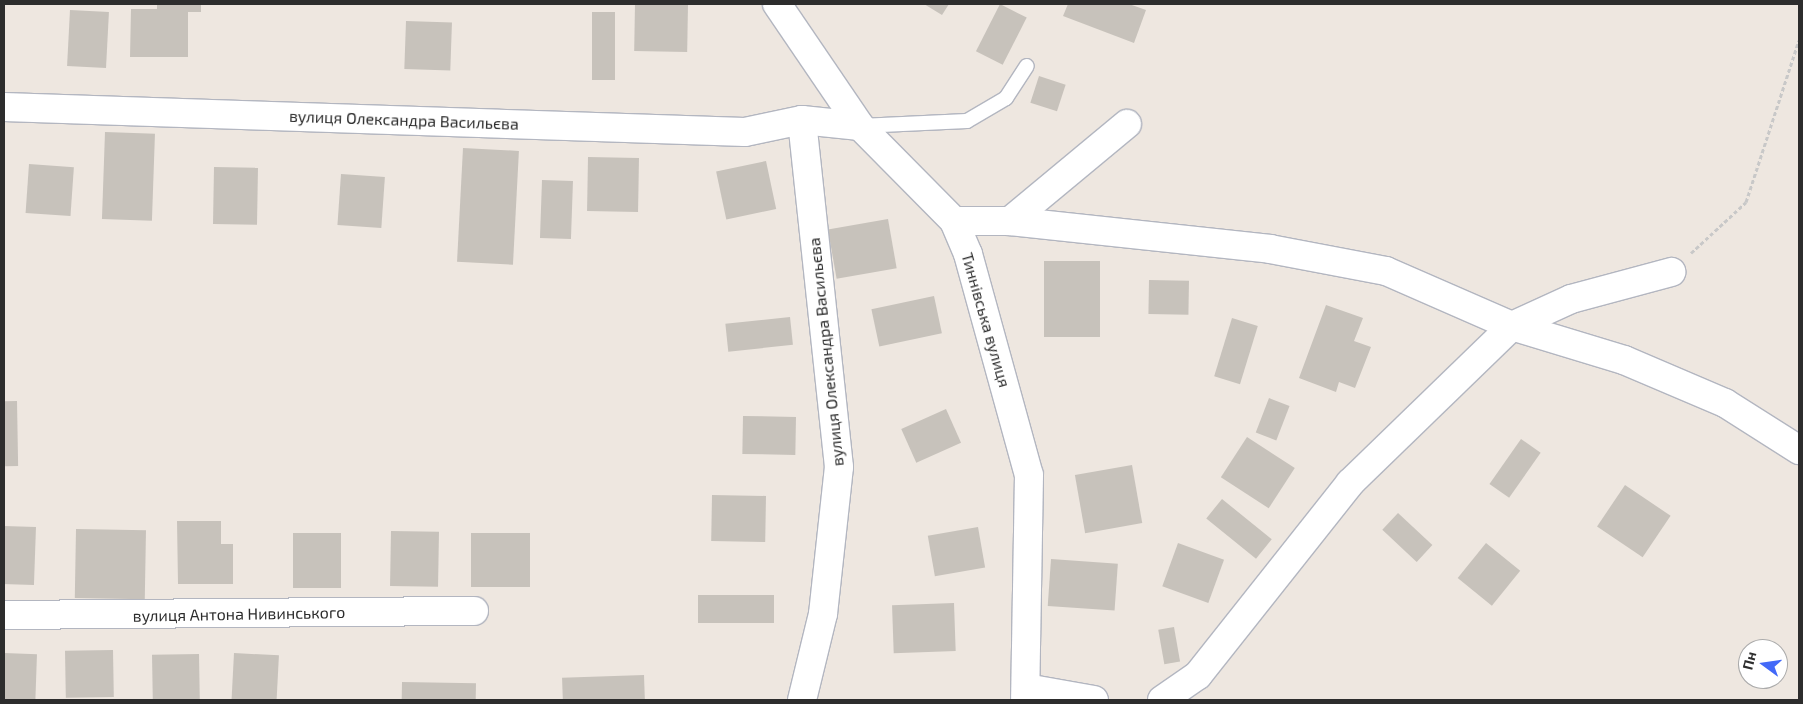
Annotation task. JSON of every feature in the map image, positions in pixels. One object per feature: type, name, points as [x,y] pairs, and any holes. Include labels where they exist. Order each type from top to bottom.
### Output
[{"type":"street","name":"Тиннівська вулиця","points":[[777,4],[860,126],[954,221],[968,254],[1029,475],[1026,694]]},
{"type":"street","name":"вулиця Олександра Васильєва","points":[[4,107],[746,132],[802,120],[860,126]]},
{"type":"street","name":"вулиця Олександра Васильєва","points":[[802,120],[839,467],[823,614],[802,700]]},
{"type":"street","points":[[1010,221],[1127,124]]},
{"type":"street","points":[[954,221],[1010,221],[1270,249],[1386,271],[1512,326],[1624,360],[1725,403],[1799,450]]},
{"type":"street","points":[[1162,700],[1198,675],[1350,483],[1512,326],[1571,299],[1671,272]]},
{"type":"street","name":"вулиця Антона Нивинського","points":[[4,614],[474,611]]},
{"type":"street","points":[[1026,694],[1094,700]]},
{"type":"lane","points":[[860,126],[968,121],[1006,98],[1027,66]]},
{"type":"path","points":[[1671,272],[1746,202],[1799,40]]},
{"type":"building","points":[[157,4],[201,4],[201,12],[188,12],[188,57],[130,57],[131,9],[157,9]]},
{"type":"building","points":[[635,4],[688,5],[687,52],[634,51]]},
{"type":"building","points":[[924,4],[949,4],[942,15]]},
{"type":"building","points":[[1000,4],[1027,18],[1003,65],[976,51]]},
{"type":"building","points":[[1068,4],[1129,4],[1146,10],[1134,43],[1063,16]]},
{"type":"building","points":[[70,10],[109,12],[106,68],[67,66]]},
{"type":"building","points":[[592,12],[615,12],[615,80],[592,80]]},
{"type":"building","points":[[406,21],[452,23],[450,71],[404,69]]},
{"type":"building","points":[[1039,76],[1066,85],[1057,111],[1030,103]]},
{"type":"building","points":[[105,132],[155,134],[152,221],[102,219]]},
{"type":"building","points":[[463,148],[519,151],[513,265],[457,262]]},
{"type":"building","points":[[588,157],[639,158],[638,212],[587,211]]},
{"type":"building","points":[[766,161],[776,209],[726,220],[716,172]]},
{"type":"building","points":[[29,164],[74,167],[70,216],[26,213]]},
{"type":"building","points":[[214,167],[258,168],[257,225],[213,224]]},
{"type":"building","points":[[341,174],[385,177],[381,228],[337,225]]},
{"type":"building","points":[[542,180],[573,181],[571,239],[540,238]]},
{"type":"building","points":[[888,219],[897,268],[837,279],[828,230]]},
{"type":"building","points":[[1044,261],[1100,261],[1100,337],[1044,337]]},
{"type":"building","points":[[1149,280],[1189,281],[1188,315],[1148,314]]},
{"type":"building","points":[[934,296],[942,333],[879,346],[871,309]]},
{"type":"building","points":[[1326,305],[1363,318],[1354,341],[1371,347],[1355,388],[1339,382],[1336,392],[1299,378]]},
{"type":"building","points":[[790,317],[793,345],[728,352],[725,324]]},
{"type":"building","points":[[1232,318],[1258,326],[1240,384],[1214,376]]},
{"type":"building","points":[[1269,398],[1290,406],[1276,440],[1256,433]]},
{"type":"building","points":[[4,401],[17,401],[18,466],[5,466]]},
{"type":"building","points":[[946,409],[961,443],[916,463],[901,429]]},
{"type":"building","points":[[743,416],[796,417],[795,455],[742,454]]},
{"type":"building","points":[[1247,437],[1295,468],[1269,508],[1221,477]]},
{"type":"building","points":[[1521,439],[1541,453],[1509,498],[1489,484]]},
{"type":"building","points":[[1132,465],[1142,523],[1085,533],[1075,475]]},
{"type":"building","points":[[1625,485],[1671,516],[1643,557],[1597,526]]},
{"type":"building","points":[[712,495],[766,496],[765,542],[711,541]]},
{"type":"building","points":[[1222,499],[1272,539],[1256,559],[1206,518]]},
{"type":"building","points":[[1398,513],[1432,545],[1417,562],[1382,530]]},
{"type":"building","points":[[177,521],[221,521],[221,544],[233,544],[233,584],[178,584]]},
{"type":"building","points":[[4,526],[36,527],[34,585],[4,584]]},
{"type":"building","points":[[978,527],[985,567],[935,576],[928,536]]},
{"type":"building","points":[[76,529],[146,530],[145,599],[75,598]]},
{"type":"building","points":[[391,531],[439,532],[438,587],[390,586]]},
{"type":"building","points":[[293,533],[341,533],[341,588],[293,588]]},
{"type":"building","points":[[471,533],[530,533],[530,587],[471,587]]},
{"type":"building","points":[[1178,543],[1224,560],[1208,603],[1162,586]]},
{"type":"building","points":[[1486,543],[1520,571],[1492,606],[1458,578]]},
{"type":"building","points":[[1051,559],[1118,564],[1115,611],[1048,606]]},
{"type":"building","points":[[698,595],[774,595],[774,623],[698,623]]},
{"type":"building","points":[[954,603],[956,651],[894,653],[892,605]]},
{"type":"building","points":[[1174,627],[1180,661],[1164,664],[1158,630]]},
{"type":"building","points":[[113,650],[114,697],[66,698],[65,651]]},
{"type":"building","points":[[4,653],[37,654],[35,700],[4,700]]},
{"type":"building","points":[[234,653],[279,655],[277,700],[232,700]]},
{"type":"building","points":[[199,654],[200,700],[153,700],[152,655]]},
{"type":"building","points":[[644,675],[645,700],[563,700],[562,678]]},
{"type":"building","points":[[402,682],[476,683],[476,700],[402,700]]}]
